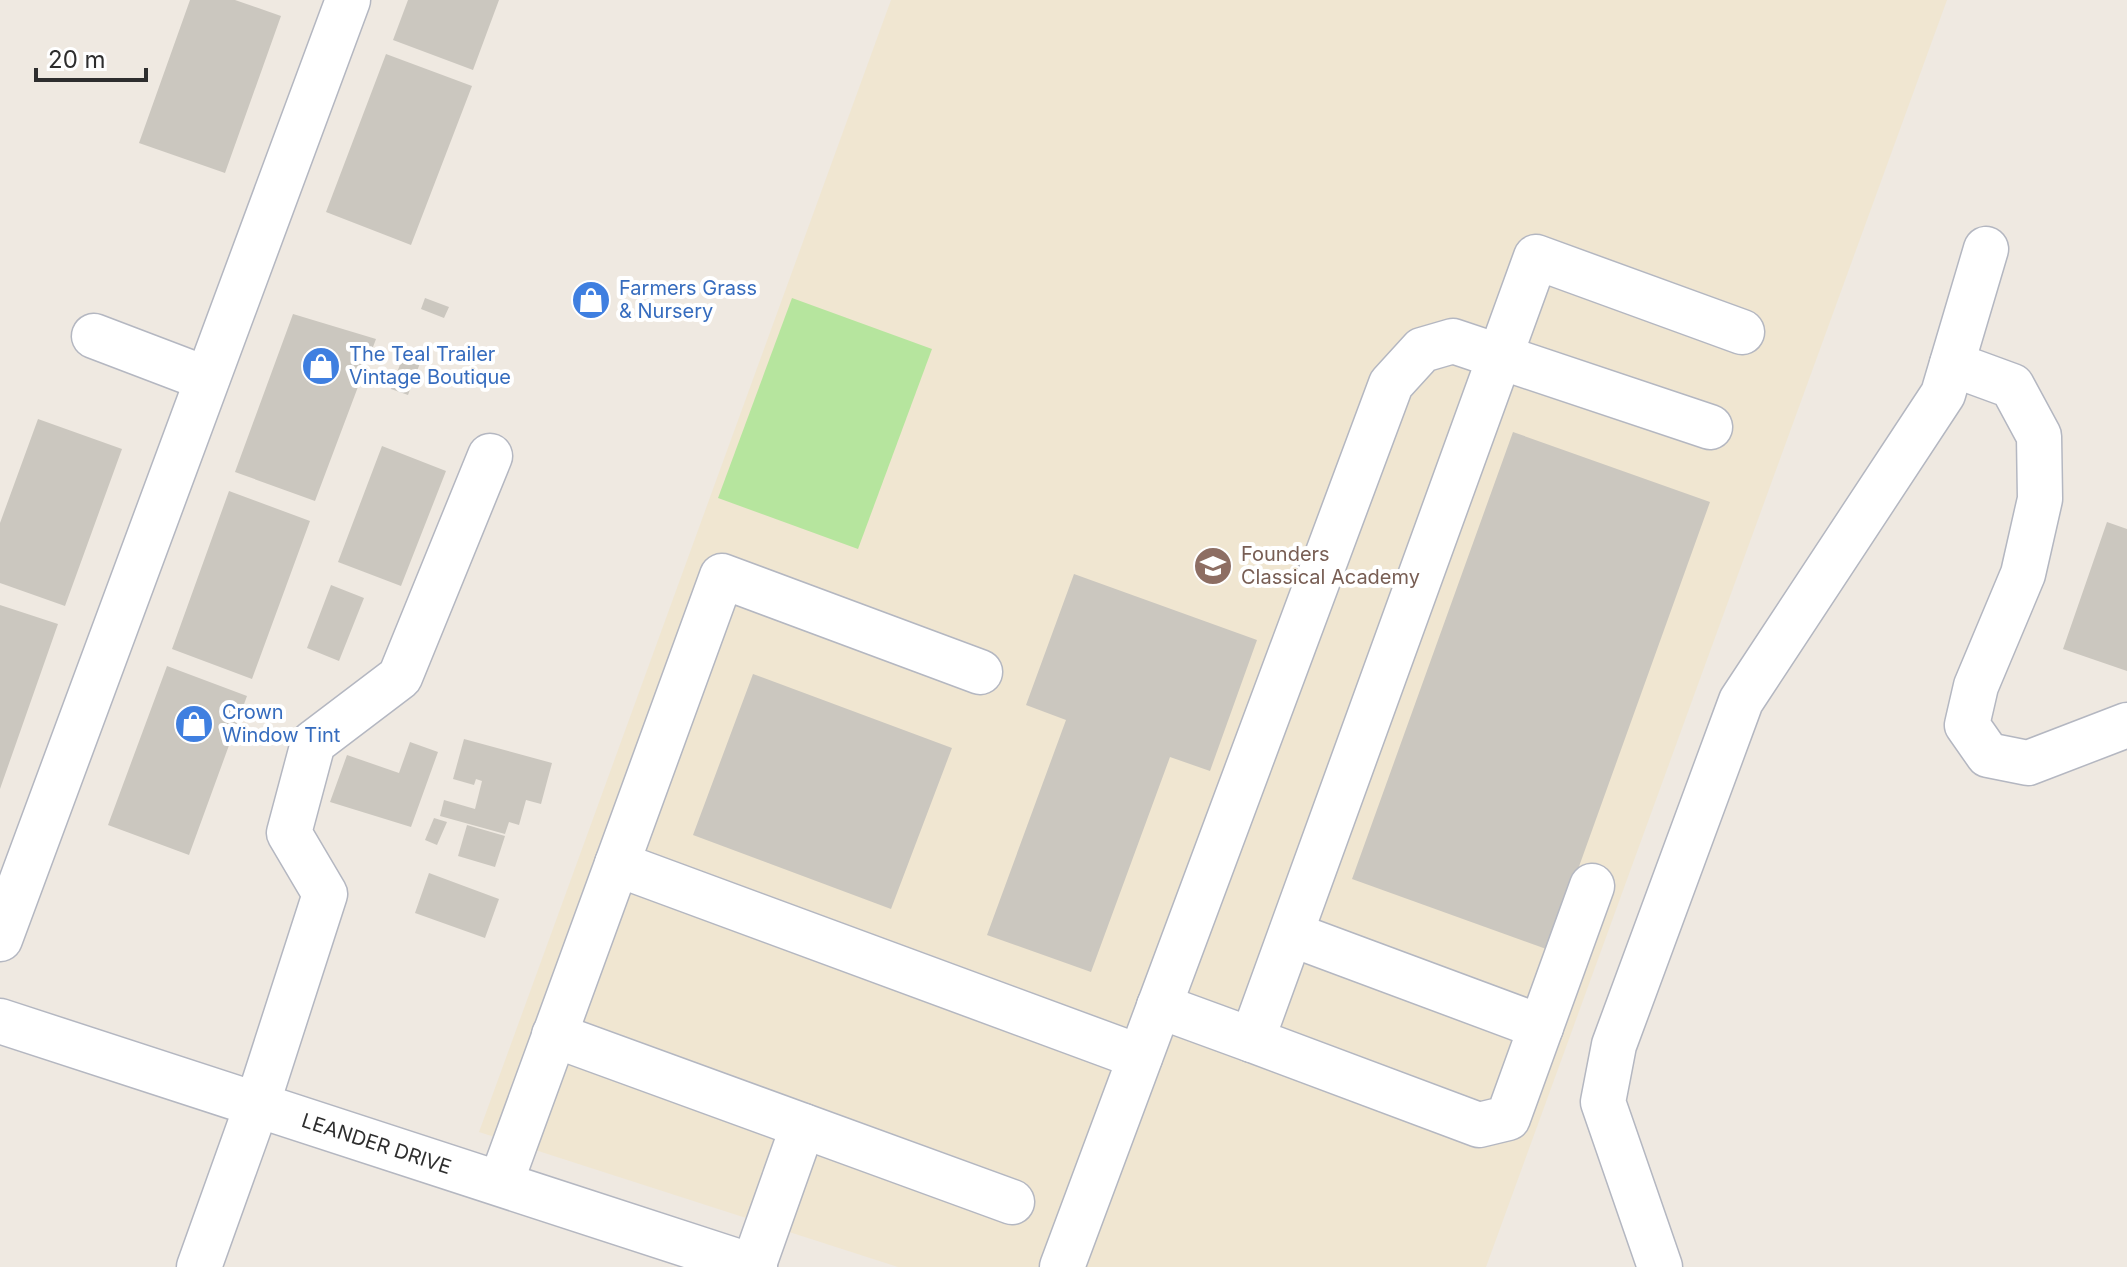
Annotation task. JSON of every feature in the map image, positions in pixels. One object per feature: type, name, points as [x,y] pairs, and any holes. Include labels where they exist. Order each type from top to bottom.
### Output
[{"type":"street","points":[[0,939],[348,0]]},
{"type":"street","points":[[1660,1267],[1603,1102],[1614,1045],[1741,701],[1943,394],[1986,249]]},
{"type":"street","points":[[1252,1040],[1536,257],[1742,332]]},
{"type":"street","points":[[94,336],[207,379]]},
{"type":"street","points":[[1062,1267],[1391,384],[1422,350],[1453,341],[1710,427]]},
{"type":"street","points":[[1952,364],[2012,386],[2039,436],[2040,499],[2023,574],[1976,686],[1967,725],[1988,755],[2028,763],[2127,725]]},
{"type":"street","points":[[199,1267],[257,1105],[325,894],[289,833],[313,743],[400,677],[490,456]]},
{"type":"street","points":[[501,1182],[722,576],[980,672]]},
{"type":"street","points":[[617,864],[1140,1057]]},
{"type":"street","points":[[1159,1006],[1479,1125],[1508,1118],[1592,886]]},
{"type":"street","points":[[1291,934],[1541,1027]]},
{"type":"street","name":"LEANDER DRIVE","points":[[0,1021],[754,1267]]},
{"type":"street","points":[[554,1035],[1012,1202]]},
{"type":"street","points":[[754,1267],[803,1126]]},
{"type":"shaded area","name":"Founders Classical Academy","points":[[891,0],[1947,0],[1486,1267],[898,1267],[479,1132]]},
{"type":"green space","points":[[792,298],[932,349],[858,549],[718,498]]},
{"type":"building","points":[[190,0],[235,0],[281,16],[225,173],[139,143]]},
{"type":"building","points":[[408,0],[499,0],[473,70],[393,40]]},
{"type":"building","points":[[386,54],[472,86],[411,245],[326,212]]},
{"type":"building","points":[[425,298],[449,307],[444,318],[421,309]]},
{"type":"building","points":[[293,314],[376,339],[315,501],[235,472]]},
{"type":"building","points":[[405,351],[422,358],[408,395],[391,389]]},
{"type":"building","points":[[38,419],[122,449],[65,606],[0,583],[0,523]]},
{"type":"building","points":[[1513,432],[1710,502],[1549,950],[1352,879]]},
{"type":"building","points":[[382,446],[446,471],[401,586],[338,562]]},
{"type":"building","points":[[229,491],[310,521],[252,679],[172,649]]},
{"type":"building","points":[[2107,522],[2127,529],[2127,671],[2063,649]]},
{"type":"building","points":[[1074,574],[1257,640],[1210,771],[1170,757],[1091,972],[987,935],[1066,720],[1026,705]]},
{"type":"building","points":[[331,585],[364,598],[339,661],[307,648]]},
{"type":"building","points":[[0,605],[58,624],[0,789]]},
{"type":"building","points":[[167,666],[247,696],[189,855],[108,825]]},
{"type":"building","points":[[753,674],[952,748],[891,909],[693,835]]},
{"type":"building","points":[[464,739],[552,763],[541,804],[526,800],[519,825],[509,822],[505,834],[440,816],[444,800],[475,809],[482,781],[476,779],[474,785],[453,779]]},
{"type":"building","points":[[410,742],[438,752],[411,827],[330,802],[347,755],[399,773]]},
{"type":"building","points":[[434,818],[447,822],[437,845],[425,840]]},
{"type":"building","points":[[467,825],[505,836],[495,867],[458,856]]},
{"type":"building","points":[[429,873],[499,899],[485,938],[415,913]]},
{"type":"place","name":"Farmers Grass & Nursery","points":[[591,300]]},
{"type":"place","name":"The Teal Trailer Vintage Boutique","points":[[321,366]]},
{"type":"place","name":"Founders Classical Academy","points":[[1213,566]]},
{"type":"place","name":"Crown Window Tint","points":[[194,724]]}]
